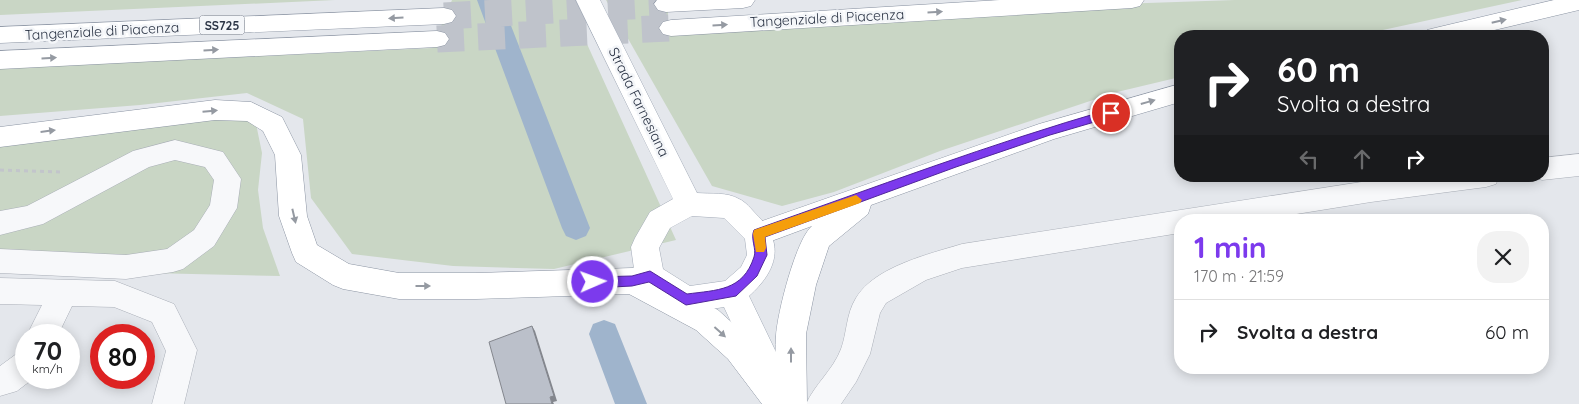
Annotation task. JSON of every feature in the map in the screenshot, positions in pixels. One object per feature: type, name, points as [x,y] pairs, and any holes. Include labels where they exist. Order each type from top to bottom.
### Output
[{"type":"main road","name":"Strada Farnesiana","points":[[588,0],[689,204]]},
{"type":"main road","name":"Tangenziale di Piacenza","points":[[666,4],[743,0]]},
{"type":"main road","name":"Tangenziale di Piacenza","points":[[671,28],[1132,0]]},
{"type":"main road","points":[[1460,30],[1579,2]]},
{"type":"main road","name":"Tangenziale di Piacenza","points":[[0,35],[444,16]]},
{"type":"main road","name":"Tangenziale di Piacenza","points":[[0,60],[438,39]]},
{"type":"main road","points":[[758,234],[1048,131],[1174,95]]},
{"type":"main road","points":[[0,137],[215,110],[251,112],[273,124],[288,155],[293,216],[306,253],[343,276],[399,286],[476,286],[641,279],[686,300],[732,293],[751,276],[761,255],[758,234],[731,207],[689,204],[660,220],[644,247],[641,279]]},
{"type":"main road","points":[[791,404],[791,334],[801,285],[817,239],[873,194]]},
{"type":"main road","points":[[641,279],[707,320],[739,349],[784,404]]},
{"type":"main road","points":[[732,293],[784,404]]},
{"type":"street","points":[[0,223],[33,216],[142,158],[175,150],[214,159],[228,179],[223,208],[204,238],[173,260],[126,267],[0,261]]},
{"type":"street","points":[[1549,168],[1579,165]]},
{"type":"street","points":[[1224,214],[1440,182]]},
{"type":"street","points":[[822,404],[845,372],[855,354],[866,308],[876,294],[909,274],[962,256],[1174,222]]},
{"type":"street","points":[[0,291],[115,294],[163,313],[182,350],[168,404]]},
{"type":"street","points":[[48,324],[63,293]]},
{"type":"street","points":[[0,382],[6,381],[15,374]]},
{"type":"path","points":[[0,170],[65,172]]},
{"type":"green space","points":[[0,0],[335,0],[0,15]]},
{"type":"green space","points":[[452,0],[567,0],[676,240],[554,269],[453,266],[352,254],[311,198],[303,119],[247,93],[140,105],[0,116],[0,68],[432,48]]},
{"type":"green space","points":[[606,0],[668,0],[668,35],[1001,8],[1235,0],[1522,0],[1383,30],[1174,30],[1174,78],[1117,92],[940,151],[834,192],[782,206],[712,186]]},
{"type":"green space","points":[[254,114],[262,153],[258,190],[263,228],[280,276],[150,273],[0,263],[0,137]]},
{"type":"building","points":[[532,326],[554,396],[550,397],[552,404],[506,404],[489,342]]},
{"type":"waterway","points":[[489,0],[576,228]]},
{"type":"waterway","points":[[604,334],[631,404]]},
{"type":"tunnel","points":[[444,16],[666,4]]},
{"type":"tunnel","points":[[437,39],[671,28]]},
{"type":"slow traffic","points":[[760,248],[758,234],[856,200]]},
{"type":"route","points":[[593,282],[632,281],[650,276],[686,300],[732,293],[751,276],[761,255],[758,234],[1048,131],[1111,113]]}]
